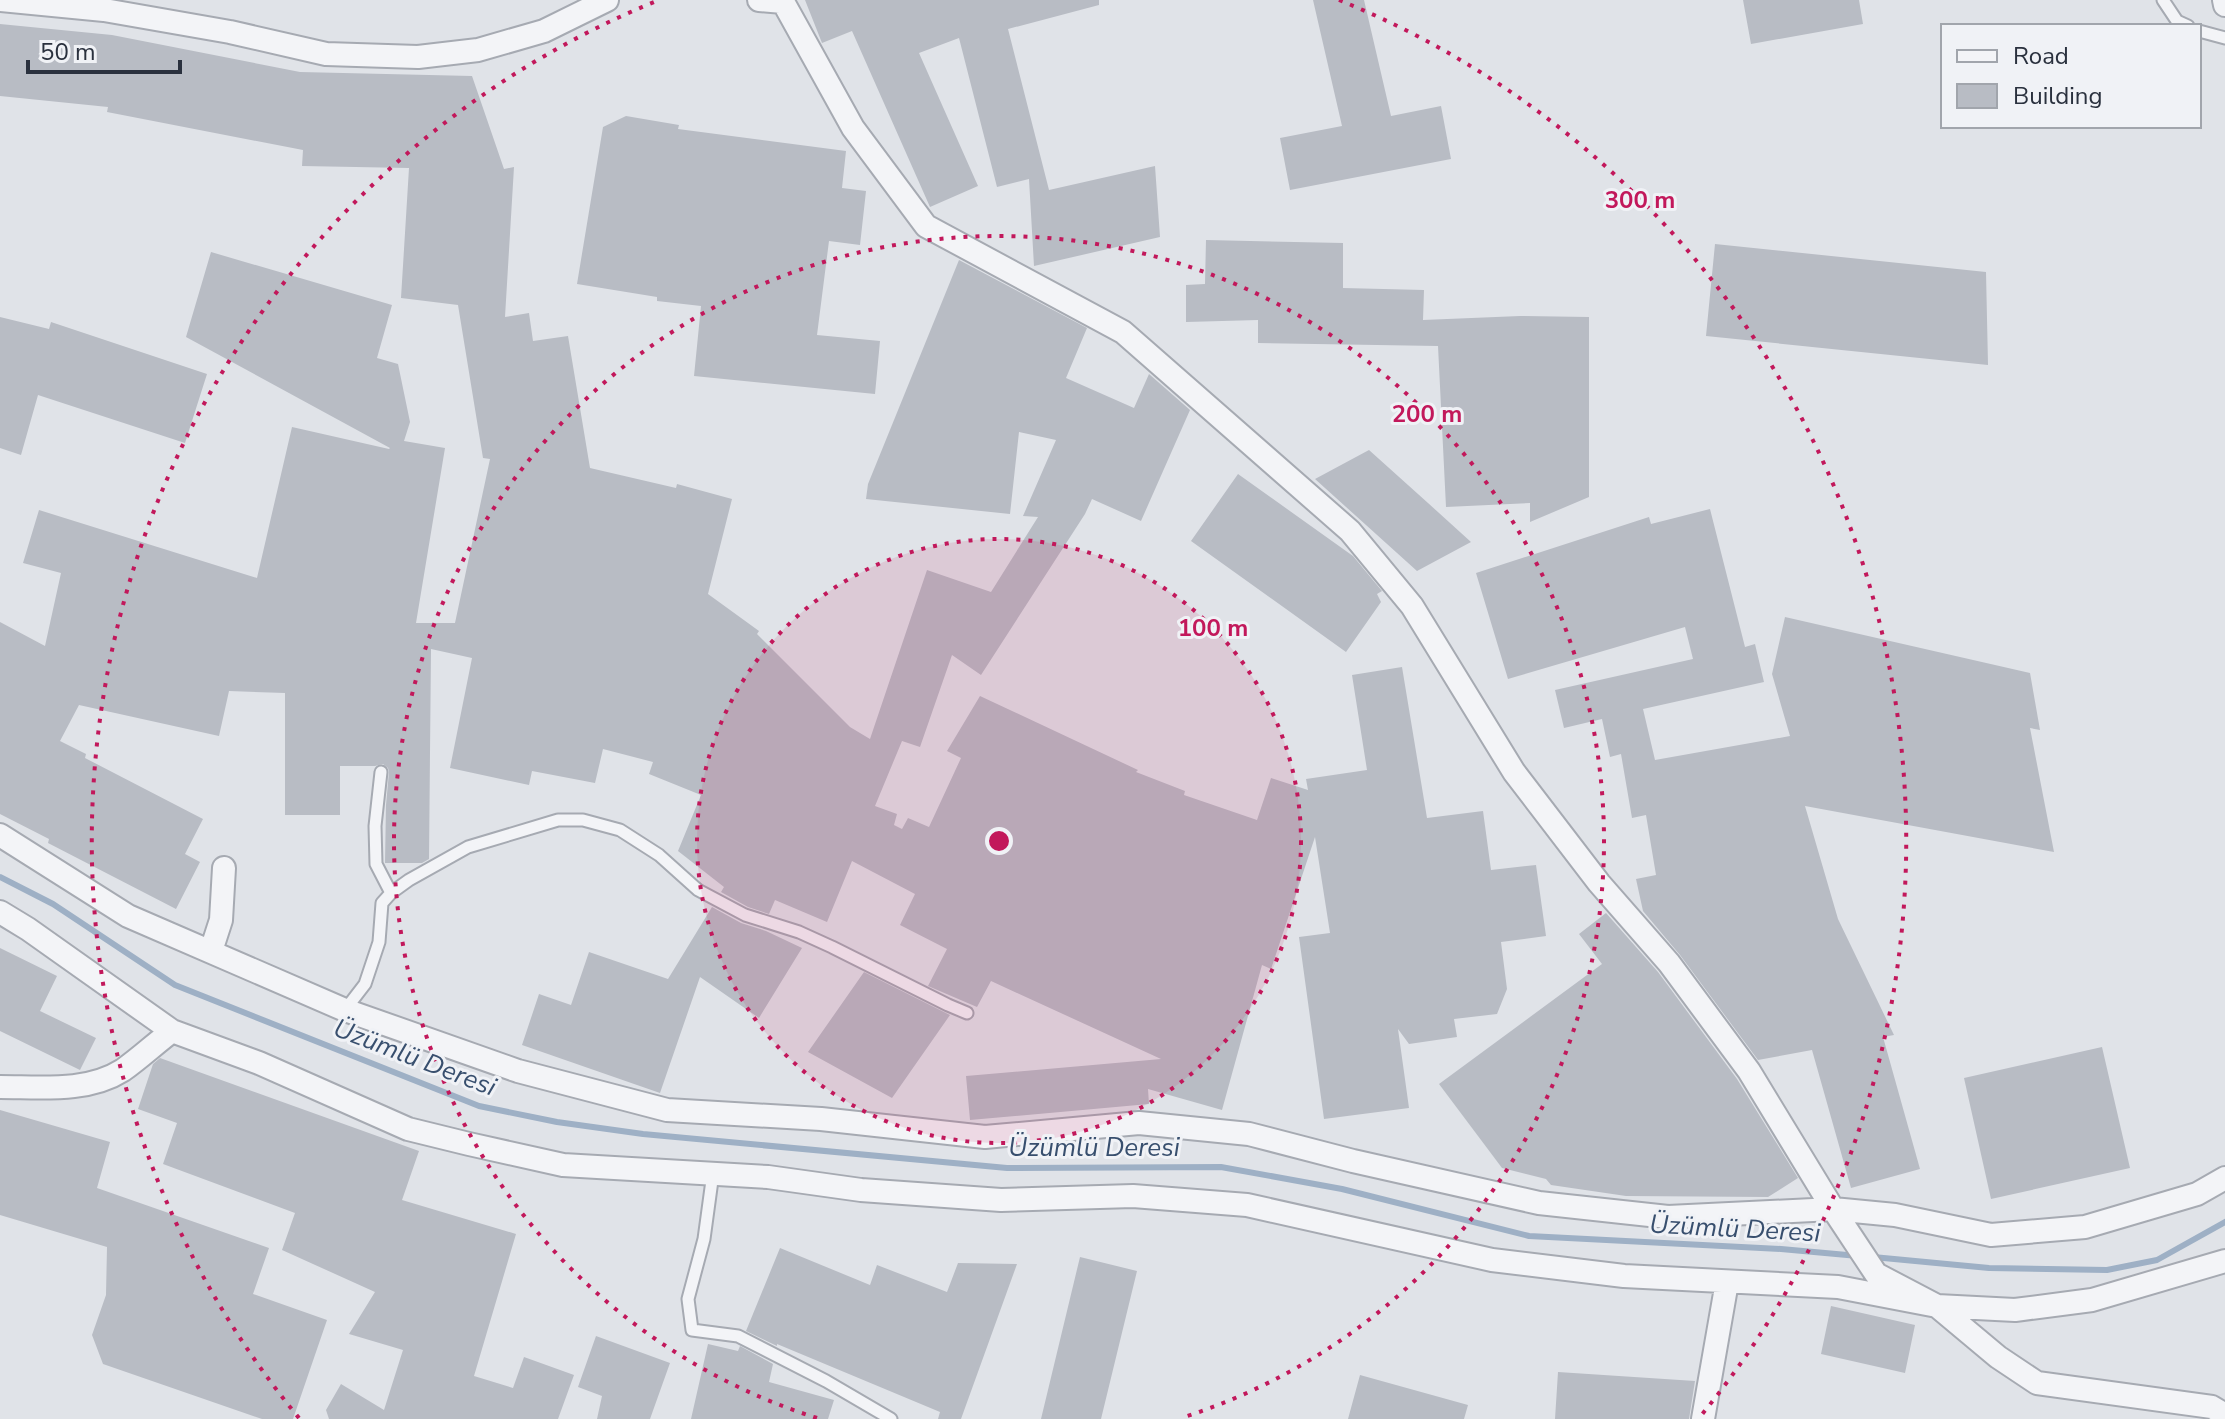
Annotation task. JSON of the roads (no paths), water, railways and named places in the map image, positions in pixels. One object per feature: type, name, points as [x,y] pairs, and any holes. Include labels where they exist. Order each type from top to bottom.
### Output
[{"type":"street","points":[[0,0],[104,10],[230,32],[326,54],[418,57],[478,50],[544,31],[607,0]]},
{"type":"street","points":[[759,0],[783,1],[853,128],[926,226],[1123,332],[1350,531],[1412,606],[1514,772],[1599,883],[1669,963],[1749,1071],[1876,1274],[1937,1306],[1998,1357],[2037,1383],[2212,1407],[2225,1415]]},
{"type":"street","points":[[0,835],[128,916],[345,1010],[518,1071],[667,1110],[821,1119],[985,1137],[1139,1123],[1249,1134],[1539,1203],[1668,1217],[1833,1209],[1895,1215],[1991,1235],[2085,1227],[2197,1194],[2225,1178]]},
{"type":"street","points":[[211,951],[221,920],[224,868]]},
{"type":"street","points":[[0,912],[172,1031],[259,1063],[408,1129],[563,1165],[768,1177],[861,1190],[1001,1200],[1133,1196],[1247,1205],[1492,1260],[1624,1276],[1838,1287],[1937,1306],[2015,1310],[2092,1300],[2225,1261]]},
{"type":"street","points":[[0,1087],[57,1088],[92,1083],[121,1071],[172,1031]]},
{"type":"street","points":[[1703,1419],[1727,1282]]},
{"type":"lane","points":[[2163,0],[2177,21],[2184,24]]},
{"type":"lane","points":[[2201,32],[2225,38]]},
{"type":"lane","points":[[381,772],[375,826],[376,864],[391,893]]},
{"type":"lane","points":[[345,1010],[365,984],[379,942],[382,903],[391,893],[468,847],[558,820],[583,820],[620,830],[659,855],[698,890],[745,915],[799,932],[967,1013]]},
{"type":"lane","points":[[713,1173],[704,1239],[688,1299],[692,1330],[738,1336],[826,1381],[891,1419]]},
{"type":"waterway","name":"Üzümlü Deresi","points":[[0,877],[53,904],[175,985],[479,1106],[557,1122],[643,1134],[1007,1168],[1221,1167],[1342,1189],[1529,1236],[1858,1256]]},
{"type":"waterway","name":"Üzümlü Deresi","points":[[1873,1257],[1989,1268],[2107,1270],[2157,1260],[2225,1222]]}]
